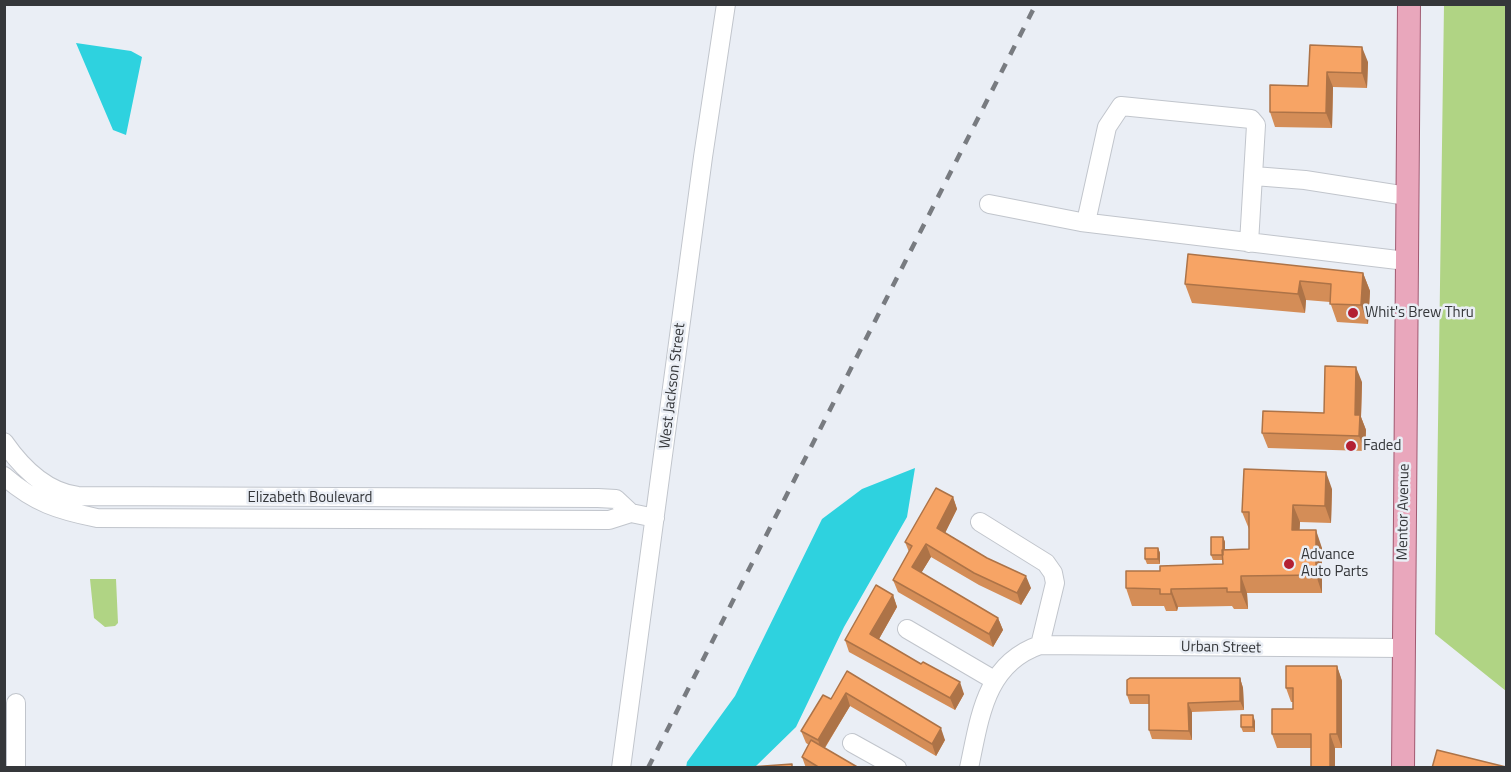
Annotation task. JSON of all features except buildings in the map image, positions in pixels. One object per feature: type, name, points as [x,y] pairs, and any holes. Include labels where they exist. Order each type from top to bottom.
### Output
[{"type":"main road","name":"Mentor Avenue","points":[[1403,768],[1402,648],[1409,4]]},
{"type":"street","name":"West Jackson Street","points":[[621,768],[703,157],[726,4]]},
{"type":"street","points":[[1086,222],[1107,127],[1121,106],[1251,119],[1256,125],[1249,243]]},
{"type":"street","points":[[1254,176],[1305,180],[1407,196]]},
{"type":"street","points":[[989,204],[1086,222],[1406,261]]},
{"type":"street","name":"Elizabeth Boulevard","points":[[4,442],[11,465],[63,494],[78,496],[598,498],[616,499],[631,513]]},
{"type":"street","name":"Elizabeth Boulevard","points":[[4,476],[19,489],[50,507],[98,518],[609,520],[631,513],[655,518]]},
{"type":"street","points":[[969,768],[985,702],[994,680],[1005,665],[1021,652],[1040,645],[1055,583],[1053,573],[1046,563],[980,522]]},
{"type":"street","points":[[907,628],[994,680]]},
{"type":"street","name":"Urban Street","points":[[1040,645],[1402,648]]},
{"type":"street","points":[[15,703],[16,768]]},
{"type":"street","points":[[852,743],[897,768]]},
{"type":"green space","points":[[1444,5],[1506,5],[1506,691],[1435,634]]},
{"type":"green space","points":[[90,579],[116,579],[118,623],[115,626],[105,627],[94,618]]},
{"type":"water","points":[[76,43],[131,51],[142,57],[126,135],[113,130]]},
{"type":"water","points":[[915,468],[907,517],[844,627],[796,727],[755,767],[686,768],[687,762],[735,696],[822,519],[862,489]]},
{"type":"railway","points":[[648,768],[1036,4]]},
{"type":"place","name":"Whit's Brew Thru","points":[[1353,313]]},
{"type":"place","name":"Faded","points":[[1351,446]]},
{"type":"place","name":"Advance Auto Parts","points":[[1289,564]]}]
